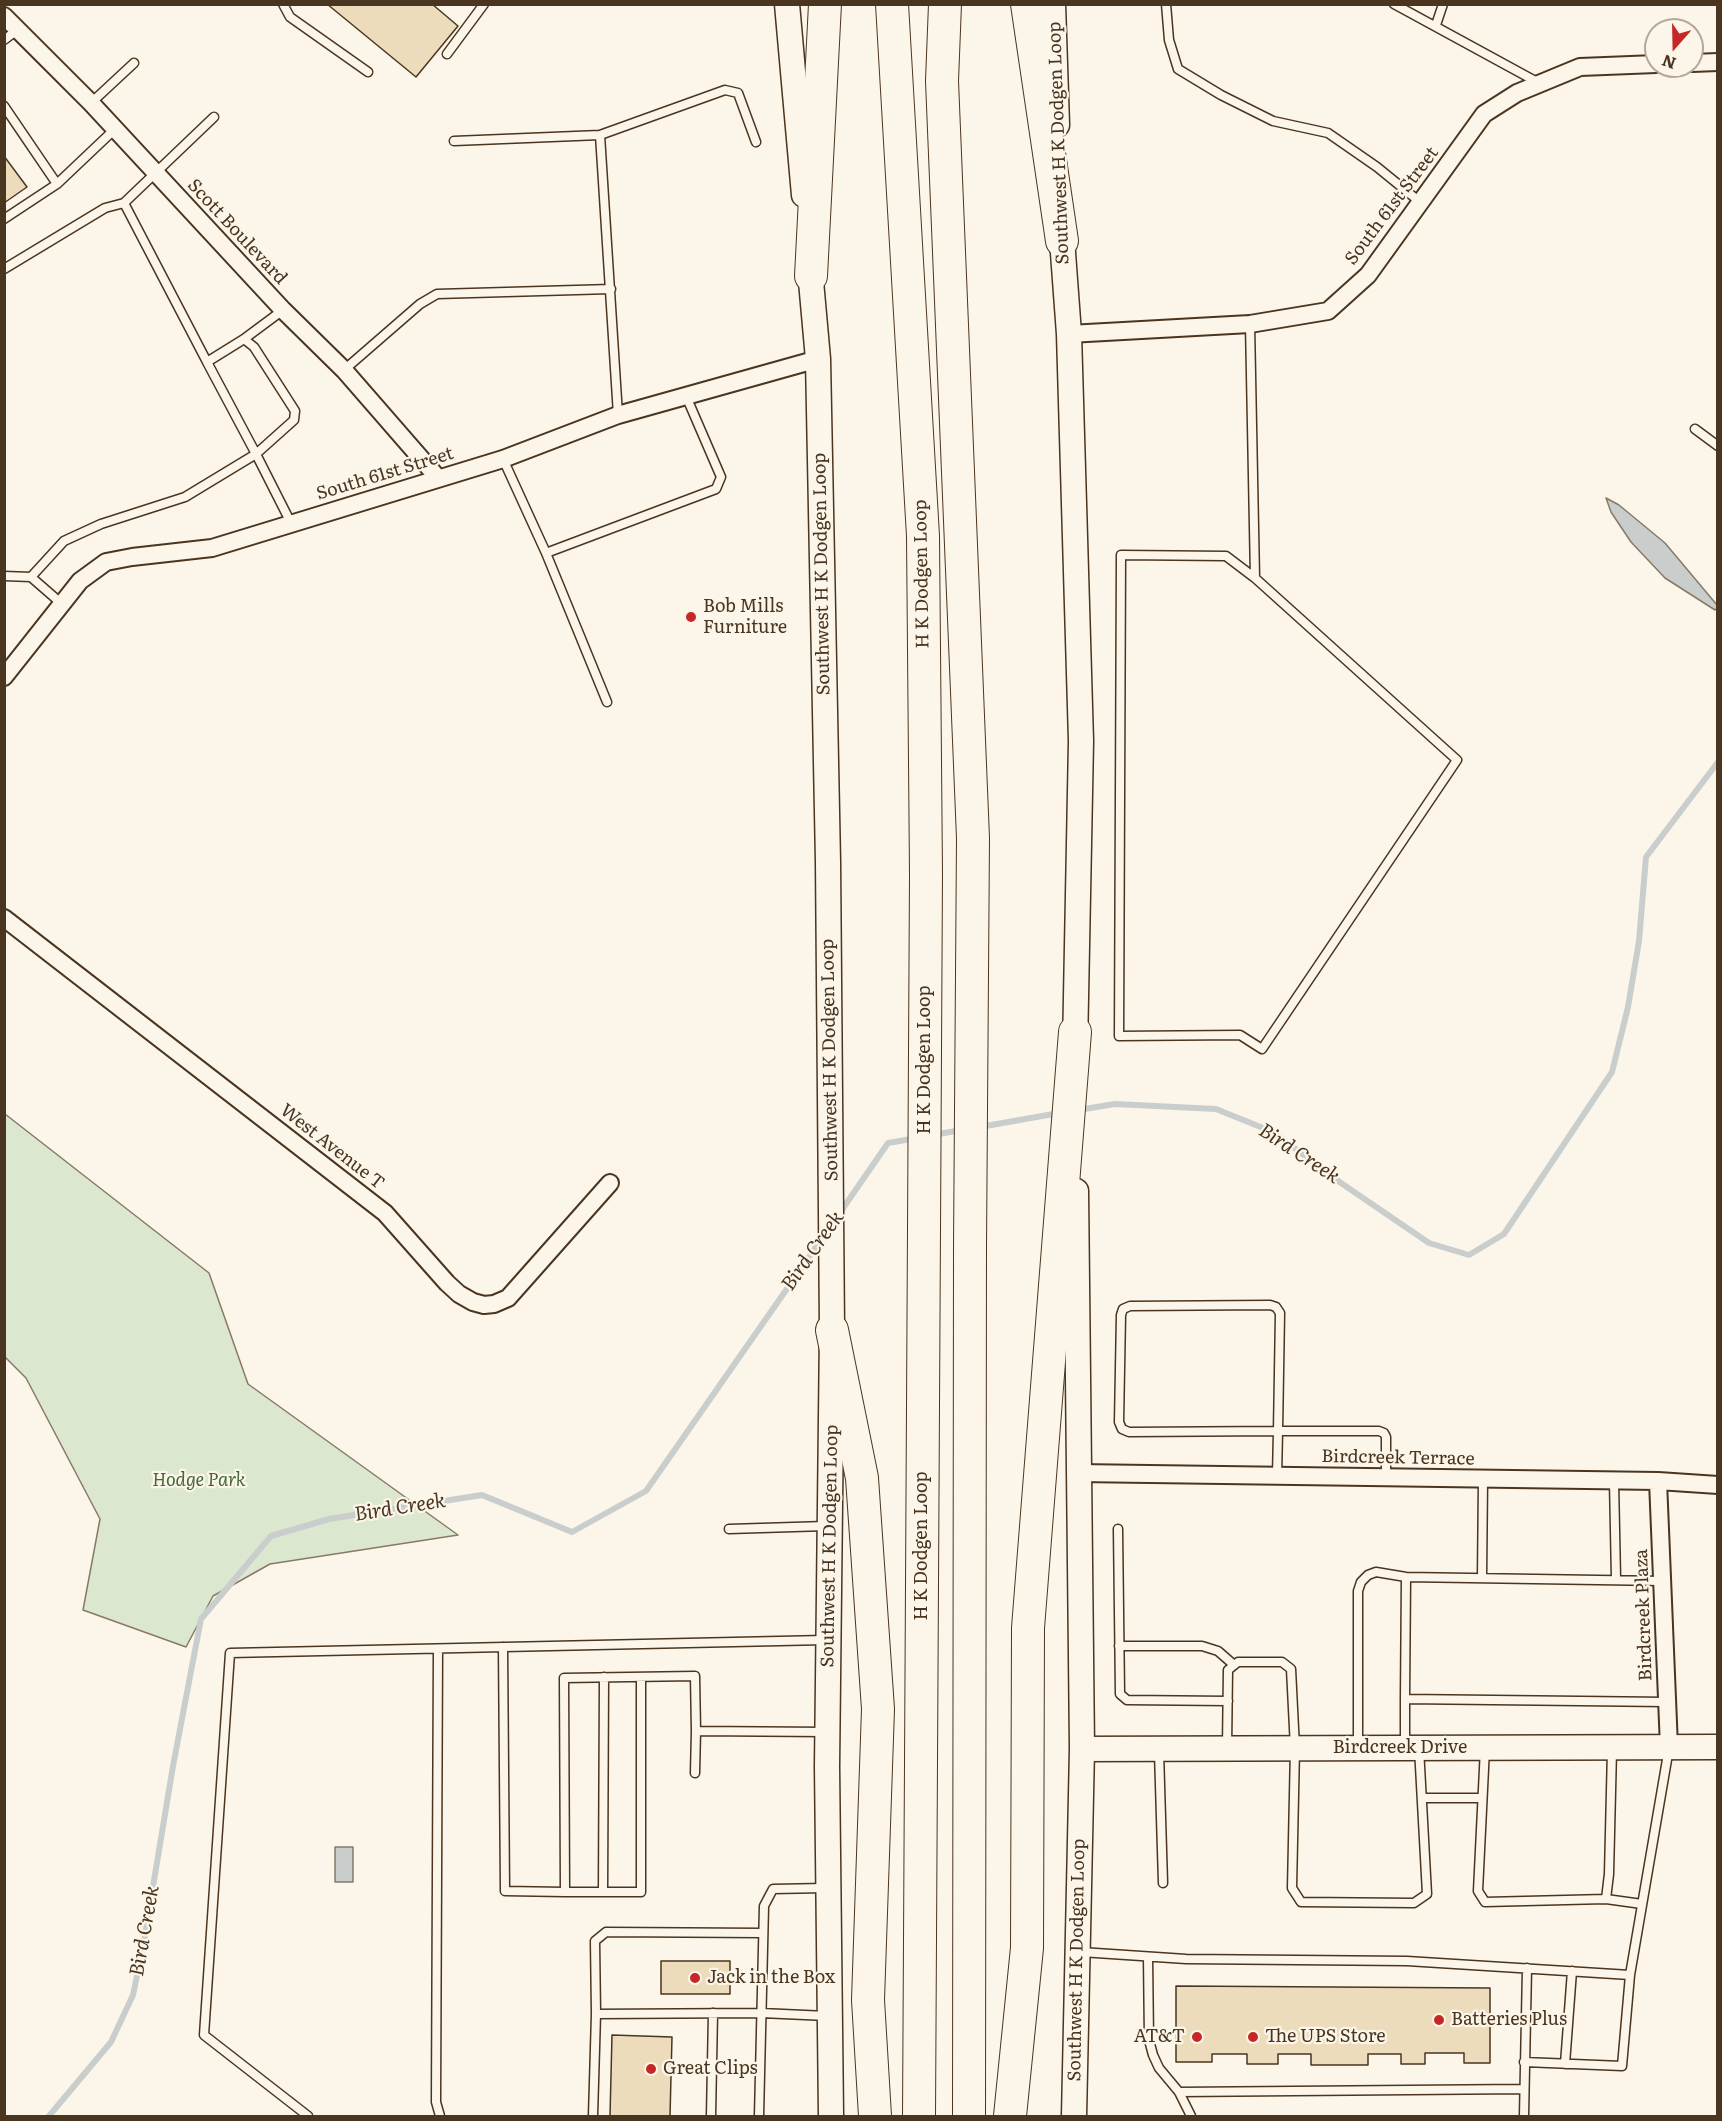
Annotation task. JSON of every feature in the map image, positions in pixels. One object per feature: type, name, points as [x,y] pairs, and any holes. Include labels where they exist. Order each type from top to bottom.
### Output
[{"type":"highway","points":[[811,276],[825,4]]},
{"type":"highway","name":"H K Dodgen Loop","points":[[892,4],[923,536],[925,975],[920,2116]]},
{"type":"highway","points":[[945,4],[942,81],[973,838],[969,2116]]},
{"type":"highway","points":[[1027,4],[1062,241]]},
{"type":"highway","points":[[1010,2116],[1027,1948],[1028,1628],[1067,1236],[1074,1032]]},
{"type":"highway","points":[[832,1330],[862,1478],[878,1709],[868,2000],[875,2116]]},
{"type":"main road","name":"Southwest H K Dodgen Loop","points":[[787,4],[818,359],[830,1044],[832,1330],[827,1732],[831,2116]]},
{"type":"main road","name":"Southwest H K Dodgen Loop","points":[[1053,4],[1062,241],[1069,334],[1081,741],[1074,1032]]},
{"type":"main road","name":"Southwest H K Dodgen Loop","points":[[1067,1236],[1077,1473],[1082,1749],[1074,2116]]},
{"type":"main road","name":"Birdcreek Drive","points":[[1082,1749],[1718,1747]]},
{"type":"street","name":"Scott Boulevard","points":[[4,16],[11,35],[91,103],[283,310],[344,370],[438,478]]},
{"type":"street","name":"South 61st Street","points":[[1069,334],[1250,324],[1328,311],[1368,275],[1484,114],[1517,93],[1580,67],[1644,64]]},
{"type":"street","name":"South 61st Street","points":[[4,677],[80,581],[106,562],[212,548],[503,459],[618,415],[818,359]]},
{"type":"street","name":"West Avenue T","points":[[4,918],[385,1213],[447,1282],[459,1294],[473,1302],[484,1305],[494,1304],[508,1298],[610,1183]]},
{"type":"street","name":"Birdcreek Terrace","points":[[1077,1473],[1658,1481],[1718,1485]]},
{"type":"street","name":"Birdcreek Plaza","points":[[1658,1481],[1669,1747]]},
{"type":"lane","points":[[283,4],[290,17],[368,72]]},
{"type":"lane","points":[[447,54],[484,4]]},
{"type":"lane","points":[[1166,4],[1169,40],[1178,69],[1221,95],[1273,120],[1328,133],[1377,167],[1420,202]]},
{"type":"lane","points":[[1394,4],[1540,83]]},
{"type":"lane","points":[[1436,25],[1443,4]]},
{"type":"lane","points":[[91,103],[134,63]]},
{"type":"lane","points":[[454,141],[600,135],[725,90],[738,93],[756,142]]},
{"type":"lane","points":[[4,106],[57,184]]},
{"type":"lane","points":[[4,269],[105,208],[123,204],[214,117]]},
{"type":"lane","points":[[4,219],[57,184],[115,129]]},
{"type":"lane","points":[[600,135],[618,415]]},
{"type":"lane","points":[[123,204],[291,523]]},
{"type":"lane","points":[[344,370],[420,304],[437,294],[611,289]]},
{"type":"lane","points":[[207,362],[244,339],[283,310]]},
{"type":"lane","points":[[1250,324],[1255,578],[1457,760],[1262,1049],[1240,1035],[1119,1036],[1121,555],[1226,556],[1255,578]]},
{"type":"lane","points":[[31,577],[64,541],[101,524],[185,497],[256,454],[294,420],[295,411],[254,347],[244,339]]},
{"type":"lane","points":[[546,553],[716,489],[721,477],[686,396]]},
{"type":"lane","points":[[1695,429],[1718,446]]},
{"type":"lane","points":[[503,459],[546,553],[607,702]]},
{"type":"lane","points":[[4,576],[31,577],[62,604]]},
{"type":"lane","points":[[1277,1476],[1278,1431],[1280,1313],[1276,1307],[1270,1305],[1130,1306],[1123,1309],[1119,1422],[1122,1429],[1129,1431],[1278,1431],[1379,1431],[1386,1437],[1386,1478]]},
{"type":"lane","points":[[1482,1578],[1483,1479]]},
{"type":"lane","points":[[1614,1481],[1617,1579]]},
{"type":"lane","points":[[729,1529],[830,1526]]},
{"type":"lane","points":[[1118,1529],[1120,1694],[1127,1700],[1228,1701]]},
{"type":"lane","points":[[1358,1748],[1358,1592],[1361,1582],[1368,1575],[1376,1572],[1406,1577],[1662,1581]]},
{"type":"lane","points":[[1227,1748],[1228,1670],[1238,1662],[1282,1662],[1291,1669],[1295,1748],[1292,1888],[1301,1902],[1414,1903],[1427,1894],[1422,1798],[1405,1699],[1406,1577]]},
{"type":"lane","points":[[308,2116],[204,2035],[230,1653],[829,1640]]},
{"type":"lane","points":[[1119,1646],[1202,1646],[1218,1651],[1234,1665]]},
{"type":"lane","points":[[503,1647],[505,1891],[641,1892],[641,1677]]},
{"type":"lane","points":[[438,1648],[436,2102],[440,2116]]},
{"type":"lane","points":[[565,1892],[564,1678],[695,1676],[695,1773]]},
{"type":"lane","points":[[603,1892],[604,1677]]},
{"type":"lane","points":[[1405,1699],[1667,1702]]},
{"type":"lane","points":[[696,1731],[827,1732]]},
{"type":"lane","points":[[1524,2062],[1622,2066],[1630,1975],[1669,1747]]},
{"type":"lane","points":[[1159,1748],[1163,1883]]},
{"type":"lane","points":[[1485,1748],[1478,1891],[1485,1902],[1606,1899],[1642,1904]]},
{"type":"lane","points":[[1606,1899],[1610,1874],[1612,1748]]},
{"type":"lane","points":[[1422,1798],[1482,1798]]},
{"type":"lane","points":[[759,2116],[764,1906],[773,1889],[829,1887]]},
{"type":"lane","points":[[593,2116],[596,2014],[595,1941],[606,1932],[763,1933]]},
{"type":"lane","points":[[1077,1952],[1148,1957],[1407,1961],[1630,1975]]},
{"type":"lane","points":[[1148,1957],[1149,2040],[1160,2068],[1179,2092],[1191,2116]]},
{"type":"lane","points":[[1524,2116],[1527,1968]]},
{"type":"lane","points":[[1565,2064],[1572,1971]]},
{"type":"lane","points":[[711,2116],[713,2013]]},
{"type":"lane","points":[[596,2014],[761,2013],[831,2016]]},
{"type":"lane","points":[[1179,2092],[1524,2089]]},
{"type":"lane","points":[[1182,2116],[1185,2106]]},
{"type":"green space","name":"Hodge Park","points":[[5,1114],[209,1273],[248,1384],[458,1535],[270,1564],[213,1596],[186,1647],[83,1610],[100,1519],[26,1378],[5,1357]]},
{"type":"shaded area","points":[[1606,498],[1619,505],[1665,543],[1717,605],[1715,610],[1665,578],[1631,542],[1611,512]]},
{"type":"shaded area","points":[[335,1847],[353,1847],[353,1882],[335,1882]]},
{"type":"building","points":[[327,4],[432,4],[458,26],[416,77]]},
{"type":"building","points":[[4,156],[27,187],[4,203]]},
{"type":"building","name":"Jack in the Box","points":[[661,1961],[730,1961],[730,1994],[661,1994]]},
{"type":"building","points":[[1176,1986],[1490,1988],[1490,2063],[1464,2063],[1464,2053],[1425,2053],[1425,2064],[1401,2064],[1401,2054],[1368,2054],[1368,2065],[1311,2065],[1311,2054],[1278,2054],[1278,2064],[1247,2064],[1247,2054],[1212,2054],[1212,2062],[1176,2062]]},
{"type":"building","points":[[612,2035],[672,2037],[670,2116],[610,2116]]},
{"type":"waterway","name":"Bird Creek","points":[[1078,1110],[1115,1104],[1216,1109],[1273,1132],[1341,1183],[1429,1243],[1469,1255],[1504,1234],[1612,1072],[1628,1007],[1639,941],[1646,857],[1718,762]]},
{"type":"waterway","name":"Bird Creek","points":[[980,1127],[1059,1113]]},
{"type":"waterway","name":"Bird Creek","points":[[933,1135],[961,1130]]},
{"type":"waterway","name":"Bird Creek","points":[[839,1214],[888,1143],[917,1138]]},
{"type":"waterway","name":"Bird Creek","points":[[49,2116],[111,2042],[133,1995],[201,1619],[271,1536],[329,1519],[482,1495],[572,1532],[646,1491],[823,1237]]},
{"type":"place","name":"Bob Mills Furniture","points":[[691,617]]},
{"type":"place","name":"Jack in the Box","points":[[695,1978]]},
{"type":"place","name":"Batteries Plus","points":[[1439,2020]]},
{"type":"place","name":"AT&T","points":[[1197,2037]]},
{"type":"place","name":"The UPS Store","points":[[1253,2037]]},
{"type":"place","name":"Great Clips","points":[[651,2069]]}]
